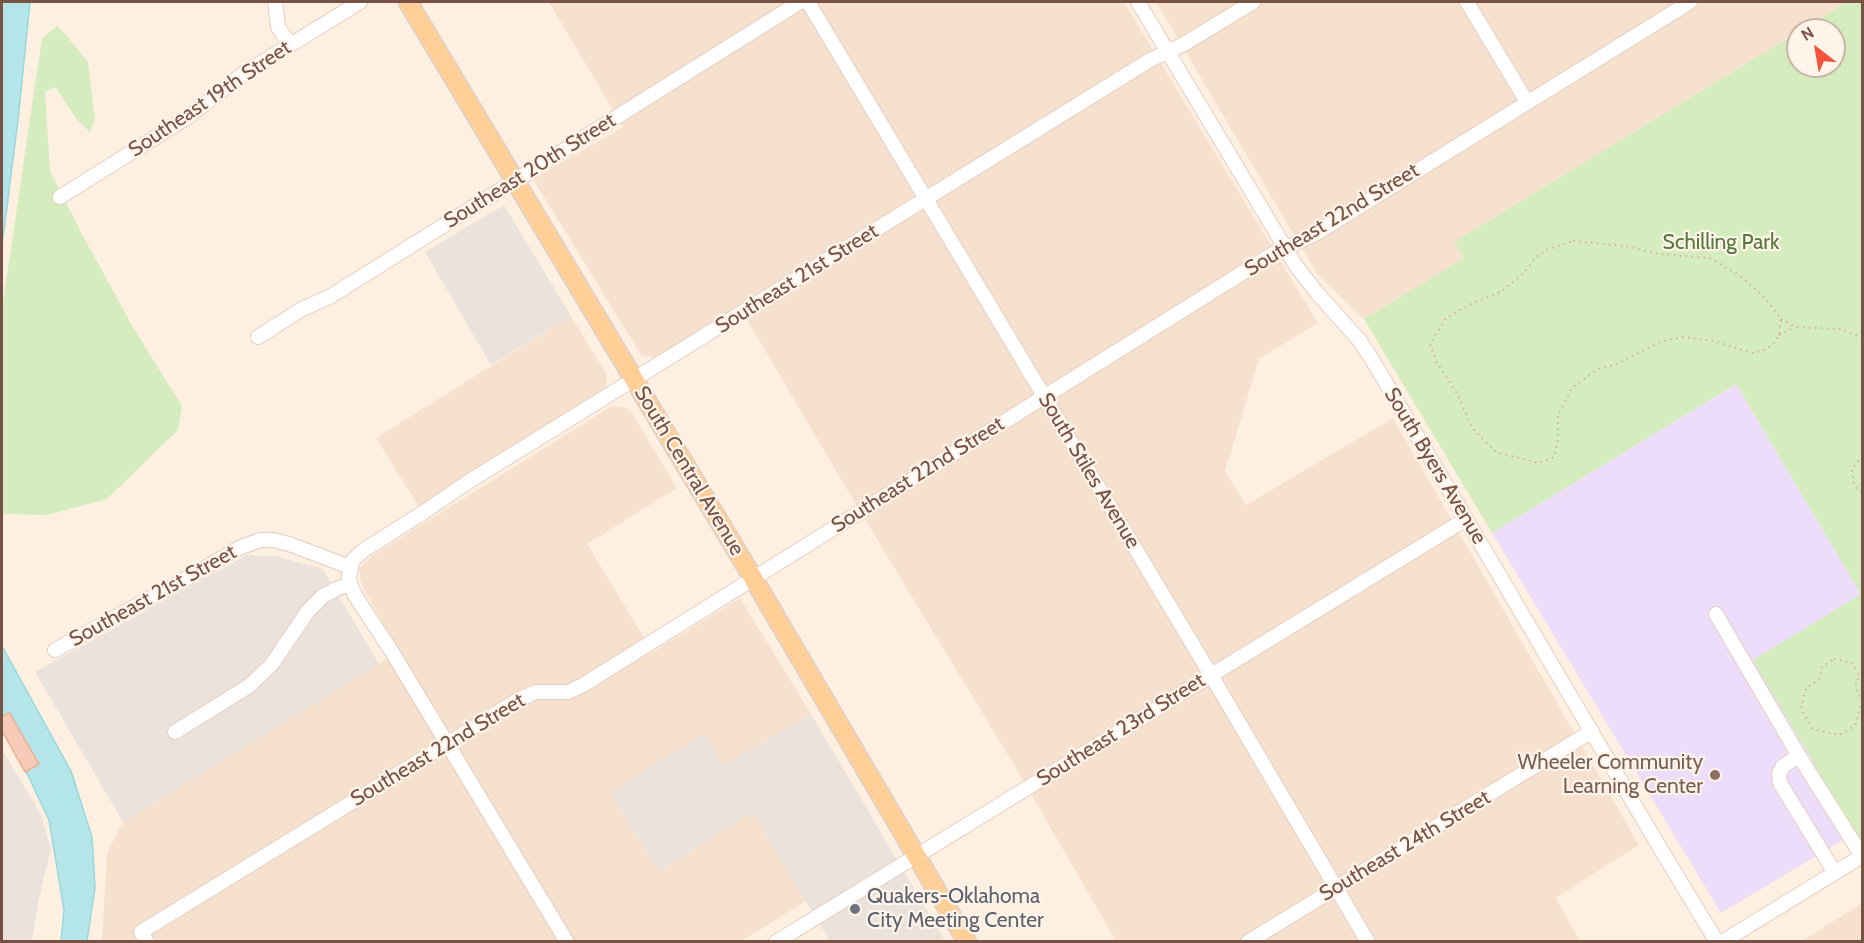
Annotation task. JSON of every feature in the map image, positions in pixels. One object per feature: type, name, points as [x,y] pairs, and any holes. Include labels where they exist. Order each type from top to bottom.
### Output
[{"type":"main road","name":"South Central Avenue","points":[[408,2],[968,942]]},
{"type":"street","points":[[275,2],[278,27],[290,45]]},
{"type":"street","name":"Southeast 19th Street","points":[[60,197],[188,117],[243,74],[360,2]]},
{"type":"street","name":"Southeast 20th Street","points":[[258,338],[302,309],[331,296],[800,2]]},
{"type":"street","name":"South Stiles Avenue","points":[[808,2],[1045,396],[1368,942]]},
{"type":"street","name":"South Byers Avenue","points":[[1138,2],[1285,248],[1309,284],[1365,347],[1717,942]]},
{"type":"street","name":"Southeast 21st Street","points":[[55,650],[250,542],[273,540],[350,567],[357,554],[459,488],[1150,60],[1184,44],[1253,2]]},
{"type":"street","points":[[1467,2],[1527,102]]},
{"type":"street","name":"Southeast 22nd Street","points":[[144,937],[446,744],[527,695],[542,692],[564,693],[574,690],[1271,255],[1325,227],[1690,2]]},
{"type":"street","name":"Southeast 23rd Street","points":[[776,942],[1466,519]]},
{"type":"street","points":[[350,567],[350,584],[356,597],[398,662],[567,942]]},
{"type":"street","points":[[175,732],[249,686],[272,663],[308,611],[323,596],[336,588],[350,584]]},
{"type":"street","points":[[1716,614],[1799,756],[1862,856],[1722,942]]},
{"type":"street","name":"Southeast 24th Street","points":[[1248,942],[1592,731]]},
{"type":"street","points":[[1799,756],[1783,766],[1779,774],[1780,783],[1835,873]]},
{"type":"path","points":[[1781,318],[1779,334],[1766,350],[1752,353],[1714,341],[1683,337],[1660,342],[1617,363],[1598,369],[1572,388],[1558,415],[1558,439],[1554,457],[1538,463],[1496,452],[1472,428],[1458,395],[1436,361],[1430,344],[1446,318],[1473,303],[1501,292],[1524,273],[1536,257],[1546,250],[1573,241],[1626,246],[1658,254],[1710,258],[1740,276],[1766,299],[1781,318],[1795,327]]},
{"type":"path","points":[[1779,334],[1795,327],[1841,329],[1863,338]]},
{"type":"path","points":[[1862,491],[1854,485],[1852,469],[1863,457]]},
{"type":"path","points":[[1834,659],[1852,663],[1858,675],[1855,688],[1862,700],[1861,713],[1855,726],[1839,735],[1813,729],[1801,709],[1806,688],[1819,680],[1822,667],[1834,659]]},
{"type":"shaded area","points":[[549,2],[1124,2],[1318,323],[1259,359],[1225,471],[1246,505],[1393,418],[1639,845],[1556,898],[1580,941],[1116,941],[1020,775],[743,313],[655,358],[641,355],[533,179],[623,127]]},
{"type":"shaded area","points":[[1156,2],[1847,2],[1821,18],[1786,18],[1786,39],[1454,242],[1464,258],[1364,319],[1317,274]]},
{"type":"shaded area","points":[[504,205],[571,316],[491,365],[425,252]]},
{"type":"shaded area","points":[[571,316],[607,375],[603,392],[419,507],[376,438]]},
{"type":"shaded area","points":[[1736,384],[1861,594],[1855,833],[1721,913],[1492,533]]},
{"type":"shaded area","points":[[612,406],[627,408],[632,413],[677,488],[587,544],[653,652],[740,598],[811,714],[724,765],[703,735],[610,792],[659,872],[752,812],[806,901],[742,941],[102,942],[107,853],[123,822],[399,651],[362,586],[359,569],[373,555]]},
{"type":"shaded area","points":[[247,555],[275,556],[323,569],[379,664],[123,822],[35,672]]},
{"type":"shaded area","points":[[811,714],[945,941],[830,941],[752,812],[659,872],[610,792],[704,734],[724,765]]},
{"type":"shaded area","points":[[2,749],[40,813],[51,848],[32,941],[2,941]]},
{"type":"shaded area","points":[[1862,903],[1862,941],[1802,941]]},
{"type":"green space","name":"Schilling Park","points":[[1847,2],[1862,2],[1862,839],[1860,841],[1753,660],[1861,594],[1736,384],[1492,533],[1364,319],[1464,258],[1454,242],[1786,39],[1786,78],[1846,78],[1846,18],[1821,18]]},
{"type":"green space","points":[[57,26],[88,62],[95,119],[90,132],[76,119],[56,87],[45,92],[50,171],[134,329],[182,406],[178,430],[107,499],[47,515],[2,514],[3,302],[42,38]]},
{"type":"water","points":[[2,2],[30,2],[2,246]]},
{"type":"water","points":[[2,646],[71,771],[92,837],[95,888],[87,941],[61,941],[64,910],[49,820],[24,767],[2,729]]},
{"type":"building","points":[[9,712],[39,764],[25,772],[2,731],[2,717]]},
{"type":"place","name":"Wheeler Community Learning Center","points":[[1715,775]]},
{"type":"place","name":"Quakers-Oklahoma City Meeting Center","points":[[855,909]]}]
